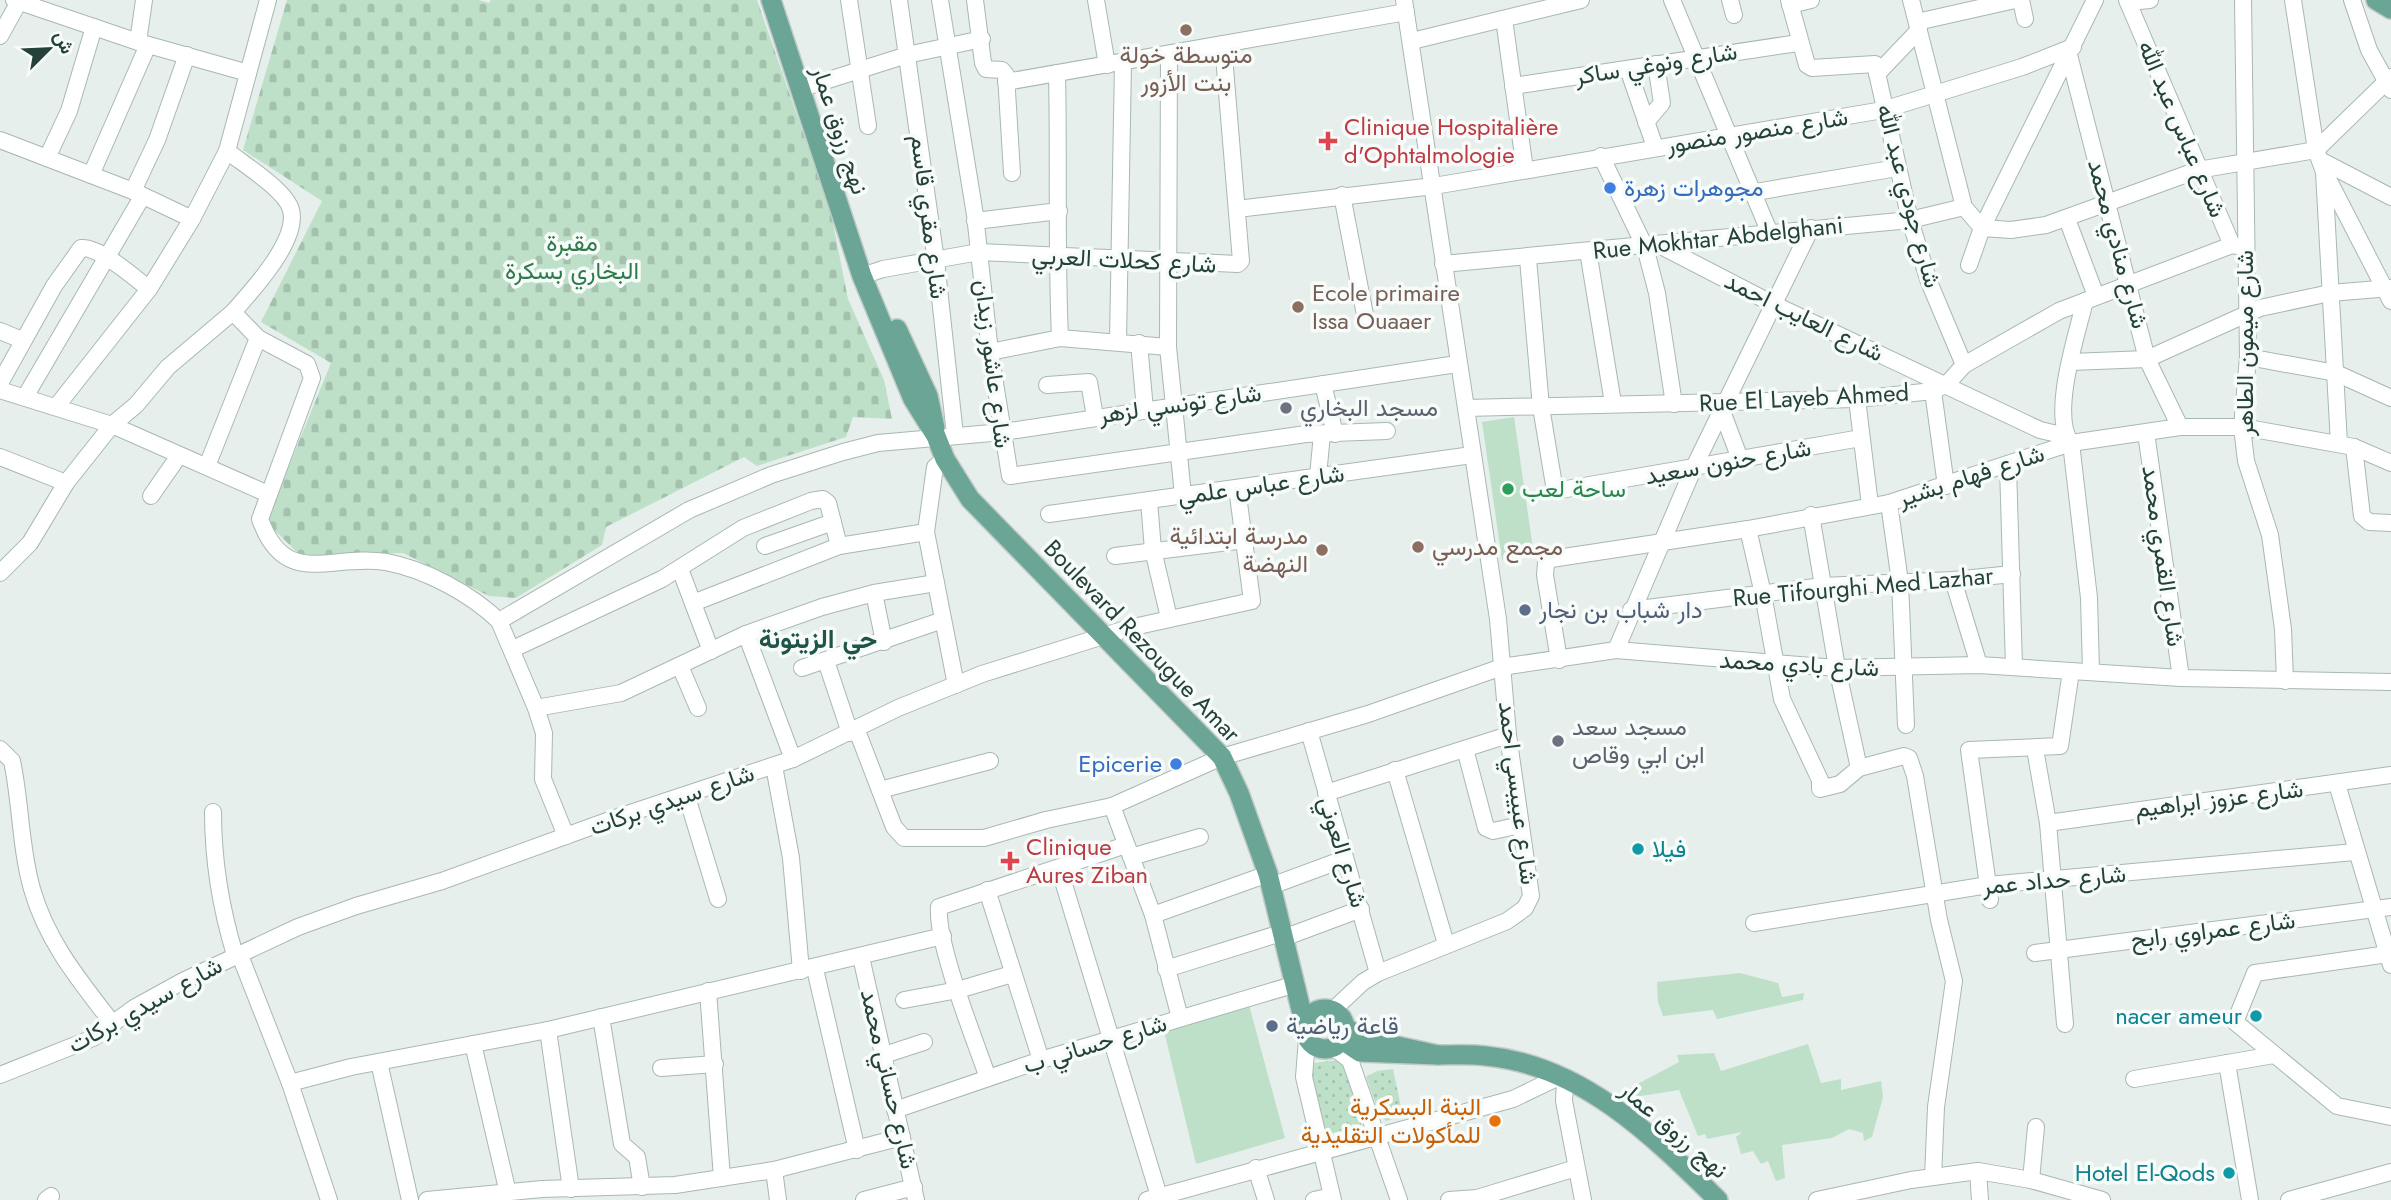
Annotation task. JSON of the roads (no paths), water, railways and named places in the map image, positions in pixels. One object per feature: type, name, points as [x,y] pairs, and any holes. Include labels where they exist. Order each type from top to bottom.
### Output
[{"type":"main road","name":"نهج رزوق عمار","points":[[771,0],[805,87],[867,274]]},
{"type":"main road","name":"نهج رزوق عمار","points":[[782,0],[805,87]]},
{"type":"main road","points":[[2376,0],[2391,9]]},
{"type":"main road","name":"Boulevard Rezougue Amar","points":[[867,274],[913,399],[945,436]]},
{"type":"main road","name":"Boulevard Rezougue Amar","points":[[867,274],[945,436],[945,459],[970,499],[1028,555],[1222,757],[1239,793],[1269,880],[1285,934],[1306,1032]]},
{"type":"main road","points":[[1296,984],[1307,999],[1341,1017],[1340,1038]]},
{"type":"main road","points":[[1328,1010],[1311,1014],[1306,1032],[1322,1050],[1340,1038]]},
{"type":"main road","points":[[1340,1038],[1360,1052],[1487,1056],[1527,1064],[1563,1077]]},
{"type":"main road","name":"نهج رزوق عمار","points":[[1563,1077],[1616,1108],[1664,1147],[1718,1200]]},
{"type":"street","points":[[90,175],[143,43],[144,0]]},
{"type":"street","points":[[56,407],[149,289],[192,219],[227,151],[268,0]]},
{"type":"street","points":[[849,0],[869,126]]},
{"type":"street","name":"شارع مقري قاسم","points":[[899,0],[936,261],[945,436]]},
{"type":"street","name":"شارع عاشور زيدان","points":[[940,0],[975,221],[1008,474],[1012,477],[1306,434],[1387,430]]},
{"type":"street","points":[[975,0],[984,66],[986,69],[1002,70],[1006,82],[1012,173]]},
{"type":"street","points":[[1096,0],[1115,64],[1118,341]]},
{"type":"street","points":[[1412,41],[1504,19],[1547,4],[1581,0]]},
{"type":"street","points":[[1672,0],[1750,193],[1769,231]]},
{"type":"street","points":[[1811,0],[1789,3],[1804,61],[1812,68],[1876,69],[1918,26],[2015,0]]},
{"type":"street","points":[[1911,0],[1964,207],[1982,228],[2011,230],[2067,219],[2106,201],[2198,170],[2246,162],[2320,160],[2391,197]]},
{"type":"street","points":[[2021,0],[2025,19]]},
{"type":"street","points":[[1969,265],[1982,228],[2095,0]]},
{"type":"street","points":[[2128,1],[2150,0]]},
{"type":"street","name":"شارع ميمون الطاهر","points":[[2243,0],[2246,162],[2238,246],[2248,357],[2242,427],[2246,461],[2270,535],[2283,629],[2285,681]]},
{"type":"street","points":[[2293,0],[2320,160],[2336,373],[2347,445],[2362,516],[2369,522],[2391,523]]},
{"type":"street","points":[[2320,160],[2390,83],[2368,50],[2352,0]]},
{"type":"street","points":[[0,36],[18,1],[143,43],[248,73]]},
{"type":"street","name":"شارع عباس عبد الله","points":[[2128,1],[2198,170],[2238,246]]},
{"type":"street","points":[[1006,82],[1223,44],[1405,6]]},
{"type":"street","name":"شارع عبيبسي احمد","points":[[1328,1010],[1378,973],[1507,921],[1527,906],[1531,885],[1508,735],[1502,667],[1466,408],[1457,364],[1434,186],[1405,6]]},
{"type":"street","points":[[1504,19],[1525,170]]},
{"type":"street","points":[[47,158],[69,111],[94,27]]},
{"type":"street","points":[[805,87],[907,55],[982,40]]},
{"type":"street","name":"شارع ونوغي ساكر","points":[[1513,86],[1798,43]]},
{"type":"street","name":"شارع كحلات العربي","points":[[867,274],[979,252],[1056,258],[1238,264],[1241,261],[1223,44]]},
{"type":"street","name":"شارع منصور منصور","points":[[1237,209],[1434,186],[1883,110],[2071,51]]},
{"type":"street","name":"شارع منادي محمد","points":[[2071,51],[2147,359],[2180,427]]},
{"type":"street","points":[[1169,54],[1168,347],[1183,495]]},
{"type":"street","points":[[25,397],[107,257],[138,194],[187,55]]},
{"type":"street","points":[[1647,122],[1662,103],[1656,64]]},
{"type":"street","points":[[1628,69],[1655,147]]},
{"type":"street","name":"شارع جودي عبد الله","points":[[1876,69],[1883,110],[1910,219],[1930,282],[1964,365]]},
{"type":"street","points":[[1057,73],[1059,211],[1056,258],[1060,338]]},
{"type":"street","points":[[0,140],[138,194],[192,219]]},
{"type":"street","points":[[0,573],[30,543],[66,483],[112,425],[136,405],[168,367],[233,312],[276,259],[292,222],[291,208],[282,195],[227,151]]},
{"type":"street","points":[[1601,156],[1652,246],[1674,404]]},
{"type":"street","points":[[2071,362],[2147,359],[2274,304],[2330,293],[2389,293],[2320,160]]},
{"type":"street","points":[[1750,193],[1897,167]]},
{"type":"street","points":[[1342,195],[1366,320]]},
{"type":"street","name":"Rue Mokhtar Abdelghani","points":[[1443,264],[1528,258],[1769,231],[1910,219],[1964,207]]},
{"type":"street","points":[[975,221],[1059,211]]},
{"type":"street","points":[[2067,219],[2091,299],[2071,362],[2063,416],[2089,598],[2091,670]]},
{"type":"street","points":[[1616,650],[1694,467],[1811,228]]},
{"type":"street","name":"شارع العايب احمد","points":[[1652,246],[1940,387],[2068,440]]},
{"type":"street","points":[[1946,486],[1940,387],[1964,365],[2031,325],[2091,299],[2238,246]]},
{"type":"street","points":[[0,383],[22,340],[81,248],[107,257],[149,289]]},
{"type":"street","points":[[1588,251],[1613,403]]},
{"type":"street","points":[[1528,258],[1541,407]]},
{"type":"street","points":[[233,312],[258,338],[307,364],[312,378],[260,519],[276,551],[289,560],[305,565],[367,560],[405,566],[452,589],[499,621],[513,649],[544,733],[543,779],[566,836]]},
{"type":"street","points":[[0,331],[22,340]]},
{"type":"street","points":[[207,466],[258,338]]},
{"type":"street","points":[[990,352],[1060,338],[1168,347]]},
{"type":"street","points":[[1139,343],[1145,410]]},
{"type":"street","points":[[2248,357],[2336,373],[2391,398]]},
{"type":"street","name":"شارع تونسي لزهر","points":[[499,621],[637,539],[723,495],[843,452],[878,443],[1003,432],[1095,416],[1457,364]]},
{"type":"street","points":[[1048,385],[1089,382],[1095,416]]},
{"type":"street","points":[[1318,476],[1328,434],[1323,384]]},
{"type":"street","name":"Rue El Layeb Ahmed","points":[[1466,408],[1613,403],[1724,406],[1857,399],[1940,387]]},
{"type":"street","points":[[0,390],[112,425],[178,457],[207,466],[268,494]]},
{"type":"street","points":[[1857,399],[1870,505]]},
{"type":"street","points":[[1724,406],[1740,459]]},
{"type":"street","name":"شارع حنون سعيد","points":[[1541,407],[1555,491],[1861,438]]},
{"type":"street","name":"شارع فهام بشير","points":[[1559,660],[1545,575],[1548,560],[1748,529],[1811,515],[1889,503],[2008,466],[2068,440],[2180,427],[2242,427],[2347,445],[2391,463]]},
{"type":"street","name":"شارع القمري محمد","points":[[2146,433],[2181,678]]},
{"type":"street","name":"شارع عباس علمي","points":[[1049,514],[1472,455]]},
{"type":"street","points":[[0,457],[66,483]]},
{"type":"street","points":[[151,496],[178,457]]},
{"type":"street","points":[[945,459],[935,467],[926,532],[956,685]]},
{"type":"street","points":[[2008,466],[2014,667]]},
{"type":"street","name":"شارع سيدي بركات","points":[[0,1075],[84,1042],[173,986],[237,954],[356,906],[442,881],[774,766],[956,685],[1103,636],[1169,618],[1251,601],[1237,488]]},
{"type":"street","points":[[513,649],[680,569],[743,528],[811,500],[826,501],[839,546]]},
{"type":"street","points":[[1149,501],[1153,550],[1169,618]]},
{"type":"street","points":[[1889,503],[1900,582],[1906,669],[1906,725]]},
{"type":"street","points":[[1811,515],[1837,668],[1859,768]]},
{"type":"street","points":[[765,546],[833,522]]},
{"type":"street","points":[[1748,529],[1763,594],[1774,665],[1788,716],[1820,780],[1820,789],[1831,788],[1859,768],[1904,756],[1909,758],[1915,776],[1934,891],[1954,981],[1936,1107],[1933,1177]]},
{"type":"street","points":[[693,603],[839,546],[926,532]]},
{"type":"street","points":[[1115,556],[1245,540]]},
{"type":"street","points":[[680,569],[711,651]]},
{"type":"street","name":"Rue Tifourghi Med Lazhar","points":[[1631,610],[1823,586],[1953,580],[2012,573]]},
{"type":"street","points":[[1953,580],[1979,664]]},
{"type":"street","points":[[536,708],[621,693],[746,634],[822,607],[874,593],[936,583]]},
{"type":"street","points":[[874,593],[884,642]]},
{"type":"street","points":[[802,668],[943,620]]},
{"type":"street","points":[[746,634],[793,759]]},
{"type":"street","name":"شارع بادي محمد","points":[[826,661],[894,827],[904,838],[917,841],[984,838],[1112,806],[1222,757],[1502,667],[1616,650],[1774,665],[1837,668],[1906,669],[1979,664],[2181,678],[2391,682]]},
{"type":"street","points":[[680,667],[698,708]]},
{"type":"street","points":[[1989,892],[1968,752],[1972,748],[2035,749],[2060,746],[2071,671]]},
{"type":"street","name":"شارع العوني","points":[[1309,731],[1378,973]]},
{"type":"street","points":[[1326,793],[1508,735]]},
{"type":"street","points":[[0,749],[12,761],[32,889],[45,924],[70,969],[113,1024]]},
{"type":"street","points":[[1465,749],[1486,828],[1493,831],[1521,825]]},
{"type":"street","points":[[2035,749],[2048,822],[2065,1024]]},
{"type":"street","points":[[880,790],[990,761]]},
{"type":"street","points":[[774,766],[808,970],[857,1150]]},
{"type":"street","points":[[1395,771],[1446,944]]},
{"type":"street","name":"شارع عزوز ابراهيم","points":[[2048,822],[2391,775]]},
{"type":"street","points":[[2337,784],[2355,852],[2383,908],[2389,960],[2255,973],[2235,1022],[2337,1106],[2391,1117]]},
{"type":"street","points":[[687,797],[718,899]]},
{"type":"street","points":[[1112,806],[1153,915],[1180,1018]]},
{"type":"street","points":[[213,812],[213,841],[220,892],[237,954],[290,1083],[329,1200]]},
{"type":"street","points":[[988,1078],[958,990],[943,936],[939,907],[1059,868],[1200,837]]},
{"type":"street","name":"شارع حداد عمر","points":[[1754,923],[1934,891],[1989,892],[2052,880],[2355,852]]},
{"type":"street","points":[[1153,915],[1344,859]]},
{"type":"street","points":[[1059,868],[1110,1039],[1153,1198],[1513,1099],[1563,1077],[1564,1101],[1583,1200]]},
{"type":"street","points":[[987,890],[1041,1060]]},
{"type":"street","name":"شارع عمراوي رابح","points":[[2035,953],[2383,908]]},
{"type":"street","points":[[1166,969],[1361,909]]},
{"type":"street","points":[[290,1083],[379,1062],[548,1030],[943,936]]},
{"type":"street","name":"شارع حساني محمد","points":[[860,957],[915,1194]]},
{"type":"street","points":[[904,1000],[958,990],[1012,974]]},
{"type":"street","name":"شارع حساني ب","points":[[895,1110],[1041,1060],[1296,984]]},
{"type":"street","points":[[708,991],[722,1178]]},
{"type":"street","points":[[601,1017],[622,1144],[637,1157],[652,1192]]},
{"type":"street","points":[[548,1030],[571,1189]]},
{"type":"street","points":[[1306,1032],[1304,1076],[1332,1198],[1314,1200]]},
{"type":"street","points":[[1340,1038],[1399,1200]]},
{"type":"street","points":[[881,1056],[924,1042]]},
{"type":"street","points":[[473,1044],[501,1195]]},
{"type":"street","points":[[2134,1079],[2274,1055]]},
{"type":"street","points":[[379,1062],[410,1200]]},
{"type":"street","points":[[2227,1063],[2250,1200]]},
{"type":"street","points":[[660,1068],[715,1064]]},
{"type":"street","points":[[2031,1180],[2036,1128]]},
{"type":"street","points":[[427,1200],[571,1189],[652,1192],[774,1170],[902,1137]]},
{"type":"street","points":[[1256,1168],[1266,1200]]},
{"type":"street","points":[[1449,1200],[1477,1198],[1576,1168]]},
{"type":"street","points":[[774,1170],[778,1200]]},
{"type":"street","points":[[1978,1171],[1980,1200]]},
{"type":"street","points":[[1817,1200],[1978,1171],[2031,1180],[2102,1200]]},
{"type":"street","points":[[2288,1200],[2391,1172]]},
{"type":"street","points":[[864,1200],[915,1194]]},
{"type":"place","name":"متوسطة خولة بنت الأزور","points":[[1186,30]]},
{"type":"place","name":"Clinique Hospitalière d'Ophtalmologie","points":[[1328,141]]},
{"type":"place","name":"مجوهرات زهرة","points":[[1610,188]]},
{"type":"place","name":"Ecole primaire Issa Ouaaer","points":[[1298,307]]},
{"type":"place","name":"مسجد البخاري","points":[[1286,408]]},
{"type":"place","name":"ساحة لعب","points":[[1508,489]]},
{"type":"place","name":"مجمع مدرسي","points":[[1418,547]]},
{"type":"place","name":"مدرسة ابتدائية النهضة","points":[[1322,550]]},
{"type":"place","name":"دار شباب بن نجار","points":[[1525,610]]},
{"type":"place","name":"مسجد سعد ابن ابي وقاص","points":[[1558,741]]},
{"type":"place","name":"Epicerie","points":[[1176,764]]},
{"type":"place","name":"فيلا","points":[[1638,849]]},
{"type":"place","name":"Clinique Aures Ziban","points":[[1010,861]]},
{"type":"place","name":"nacer ameur","points":[[2256,1016]]},
{"type":"place","name":"قاعة رياضية","points":[[1272,1026]]},
{"type":"place","name":"البنة البسكرية للمأكولات التقليدية","points":[[1495,1121]]},
{"type":"place","name":"Hotel El-Qods","points":[[2229,1173]]},
{"type":"district","name":"حي الزيتونة","points":[[818,639]]},
{"type":"park label","name":"مقبرة البخاري بسكرة","points":[[572,257]]}]
